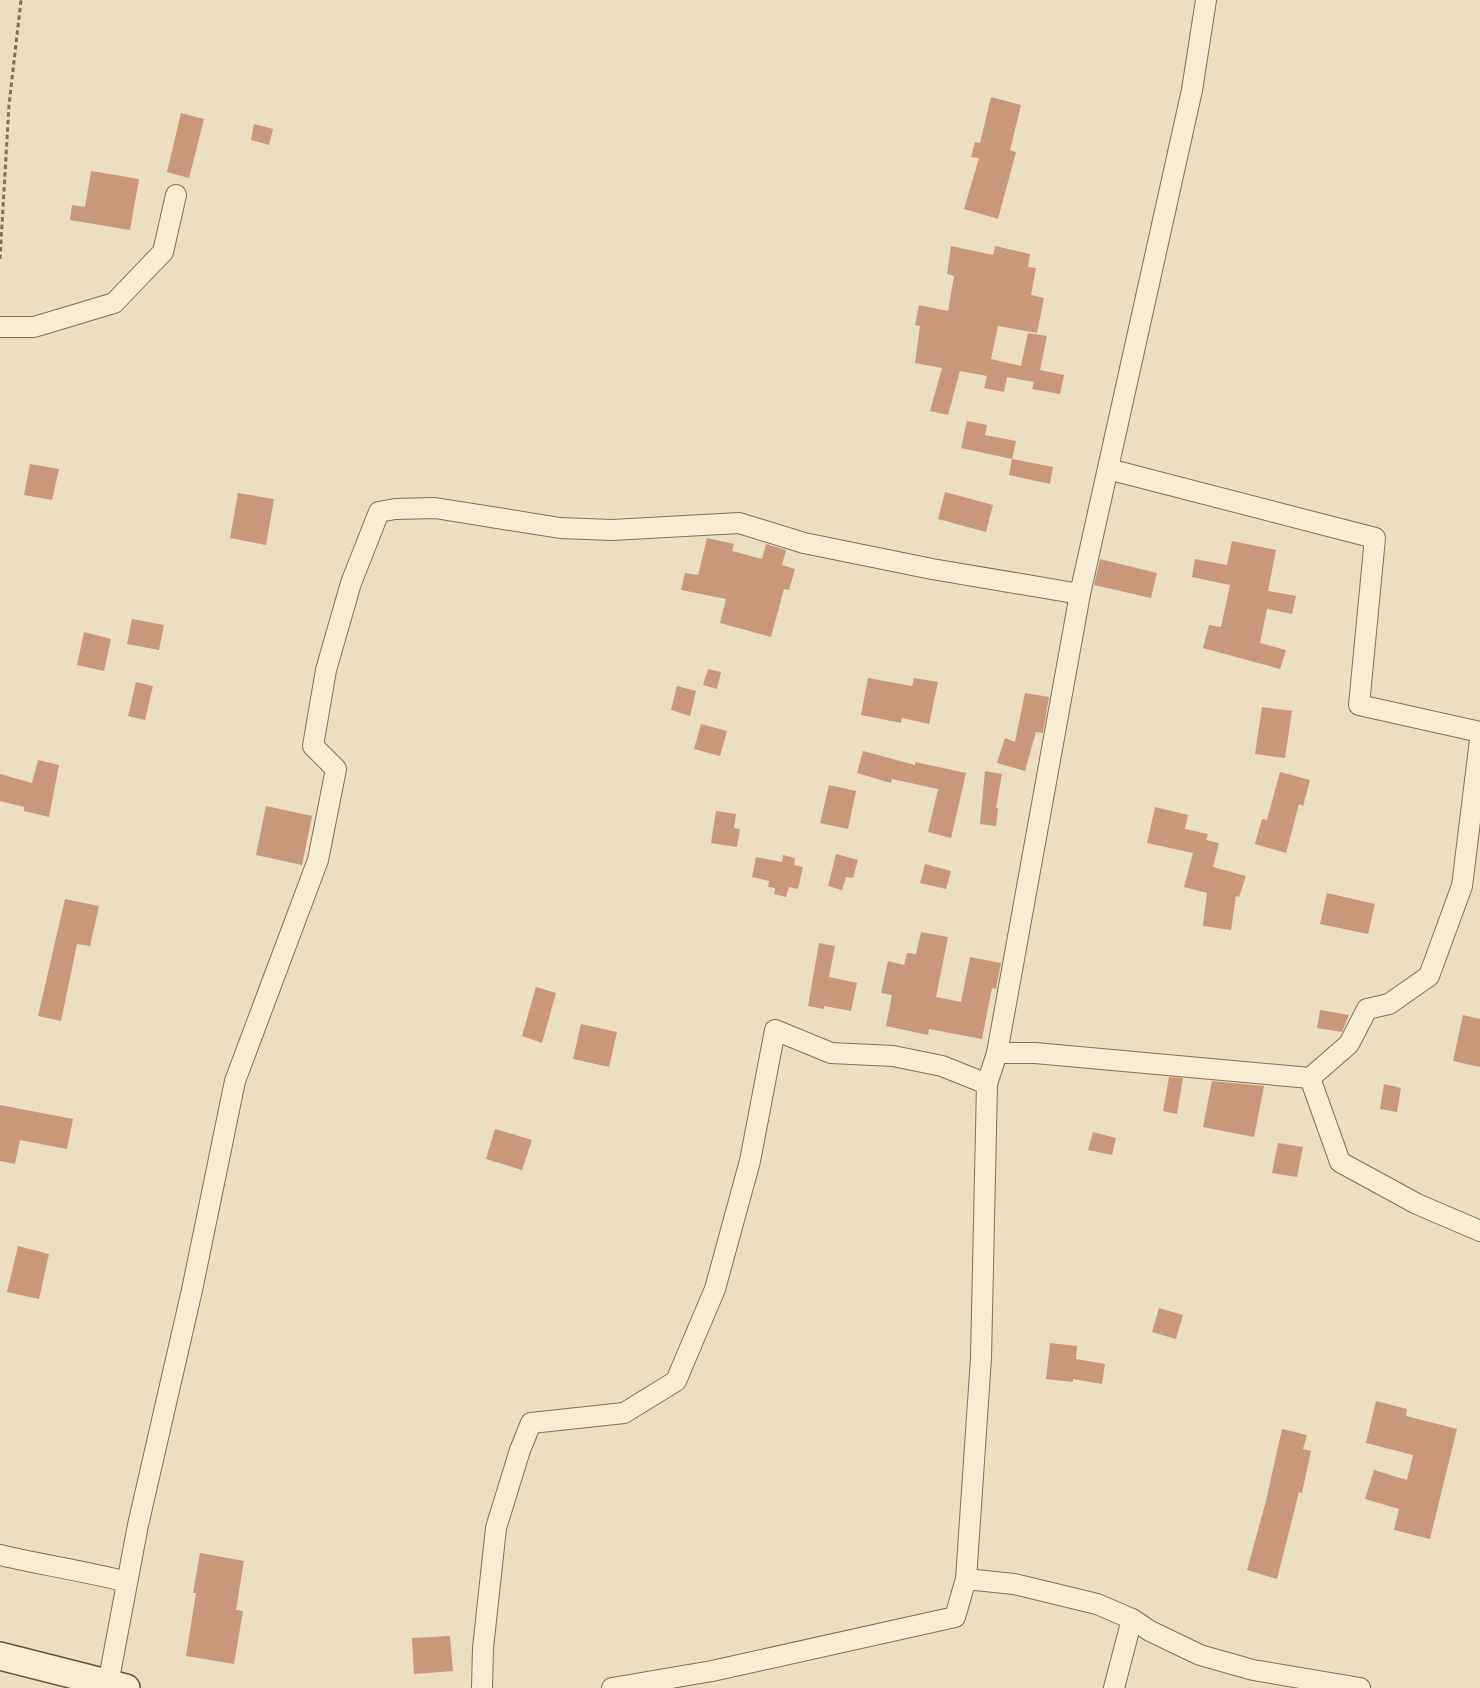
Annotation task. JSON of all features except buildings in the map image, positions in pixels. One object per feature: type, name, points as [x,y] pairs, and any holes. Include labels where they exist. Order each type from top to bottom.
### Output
[{"type":"main road","points":[[0,1656],[117,1686]]},
{"type":"street","points":[[612,1688],[694,1681],[955,1617],[966,1579],[981,1359],[987,1084],[997,1053],[1080,594],[1192,90],[1206,0]]},
{"type":"street","points":[[0,327],[34,327],[114,303],[163,252],[176,195]]},
{"type":"street","points":[[1107,469],[1375,538],[1359,705],[1480,732]]},
{"type":"street","points":[[117,1686],[127,1582],[138,1525],[192,1290],[235,1081],[318,860],[336,769],[313,746],[326,670],[351,583],[379,512],[395,509],[435,508],[560,528],[612,530],[739,523],[804,543],[932,569],[1080,594]]},
{"type":"street","points":[[997,1053],[1035,1053],[1310,1078],[1349,1044],[1367,1009],[1389,1004],[1429,976],[1462,886],[1480,740]]},
{"type":"street","points":[[482,1688],[483,1648],[496,1528],[520,1450],[531,1423],[624,1413],[676,1381],[715,1288],[750,1161],[775,1030],[831,1053],[893,1056],[942,1066],[987,1084]]},
{"type":"street","points":[[1310,1078],[1340,1162],[1418,1204],[1480,1231]]},
{"type":"street","points":[[0,1555],[85,1571],[127,1582]]},
{"type":"street","points":[[966,1579],[1014,1584],[1097,1604],[1132,1619],[1150,1631],[1200,1655],[1253,1670],[1355,1687]]},
{"type":"street","points":[[1114,1688],[1132,1619]]},
{"type":"path","points":[[0,259],[9,105],[21,0]]}]
